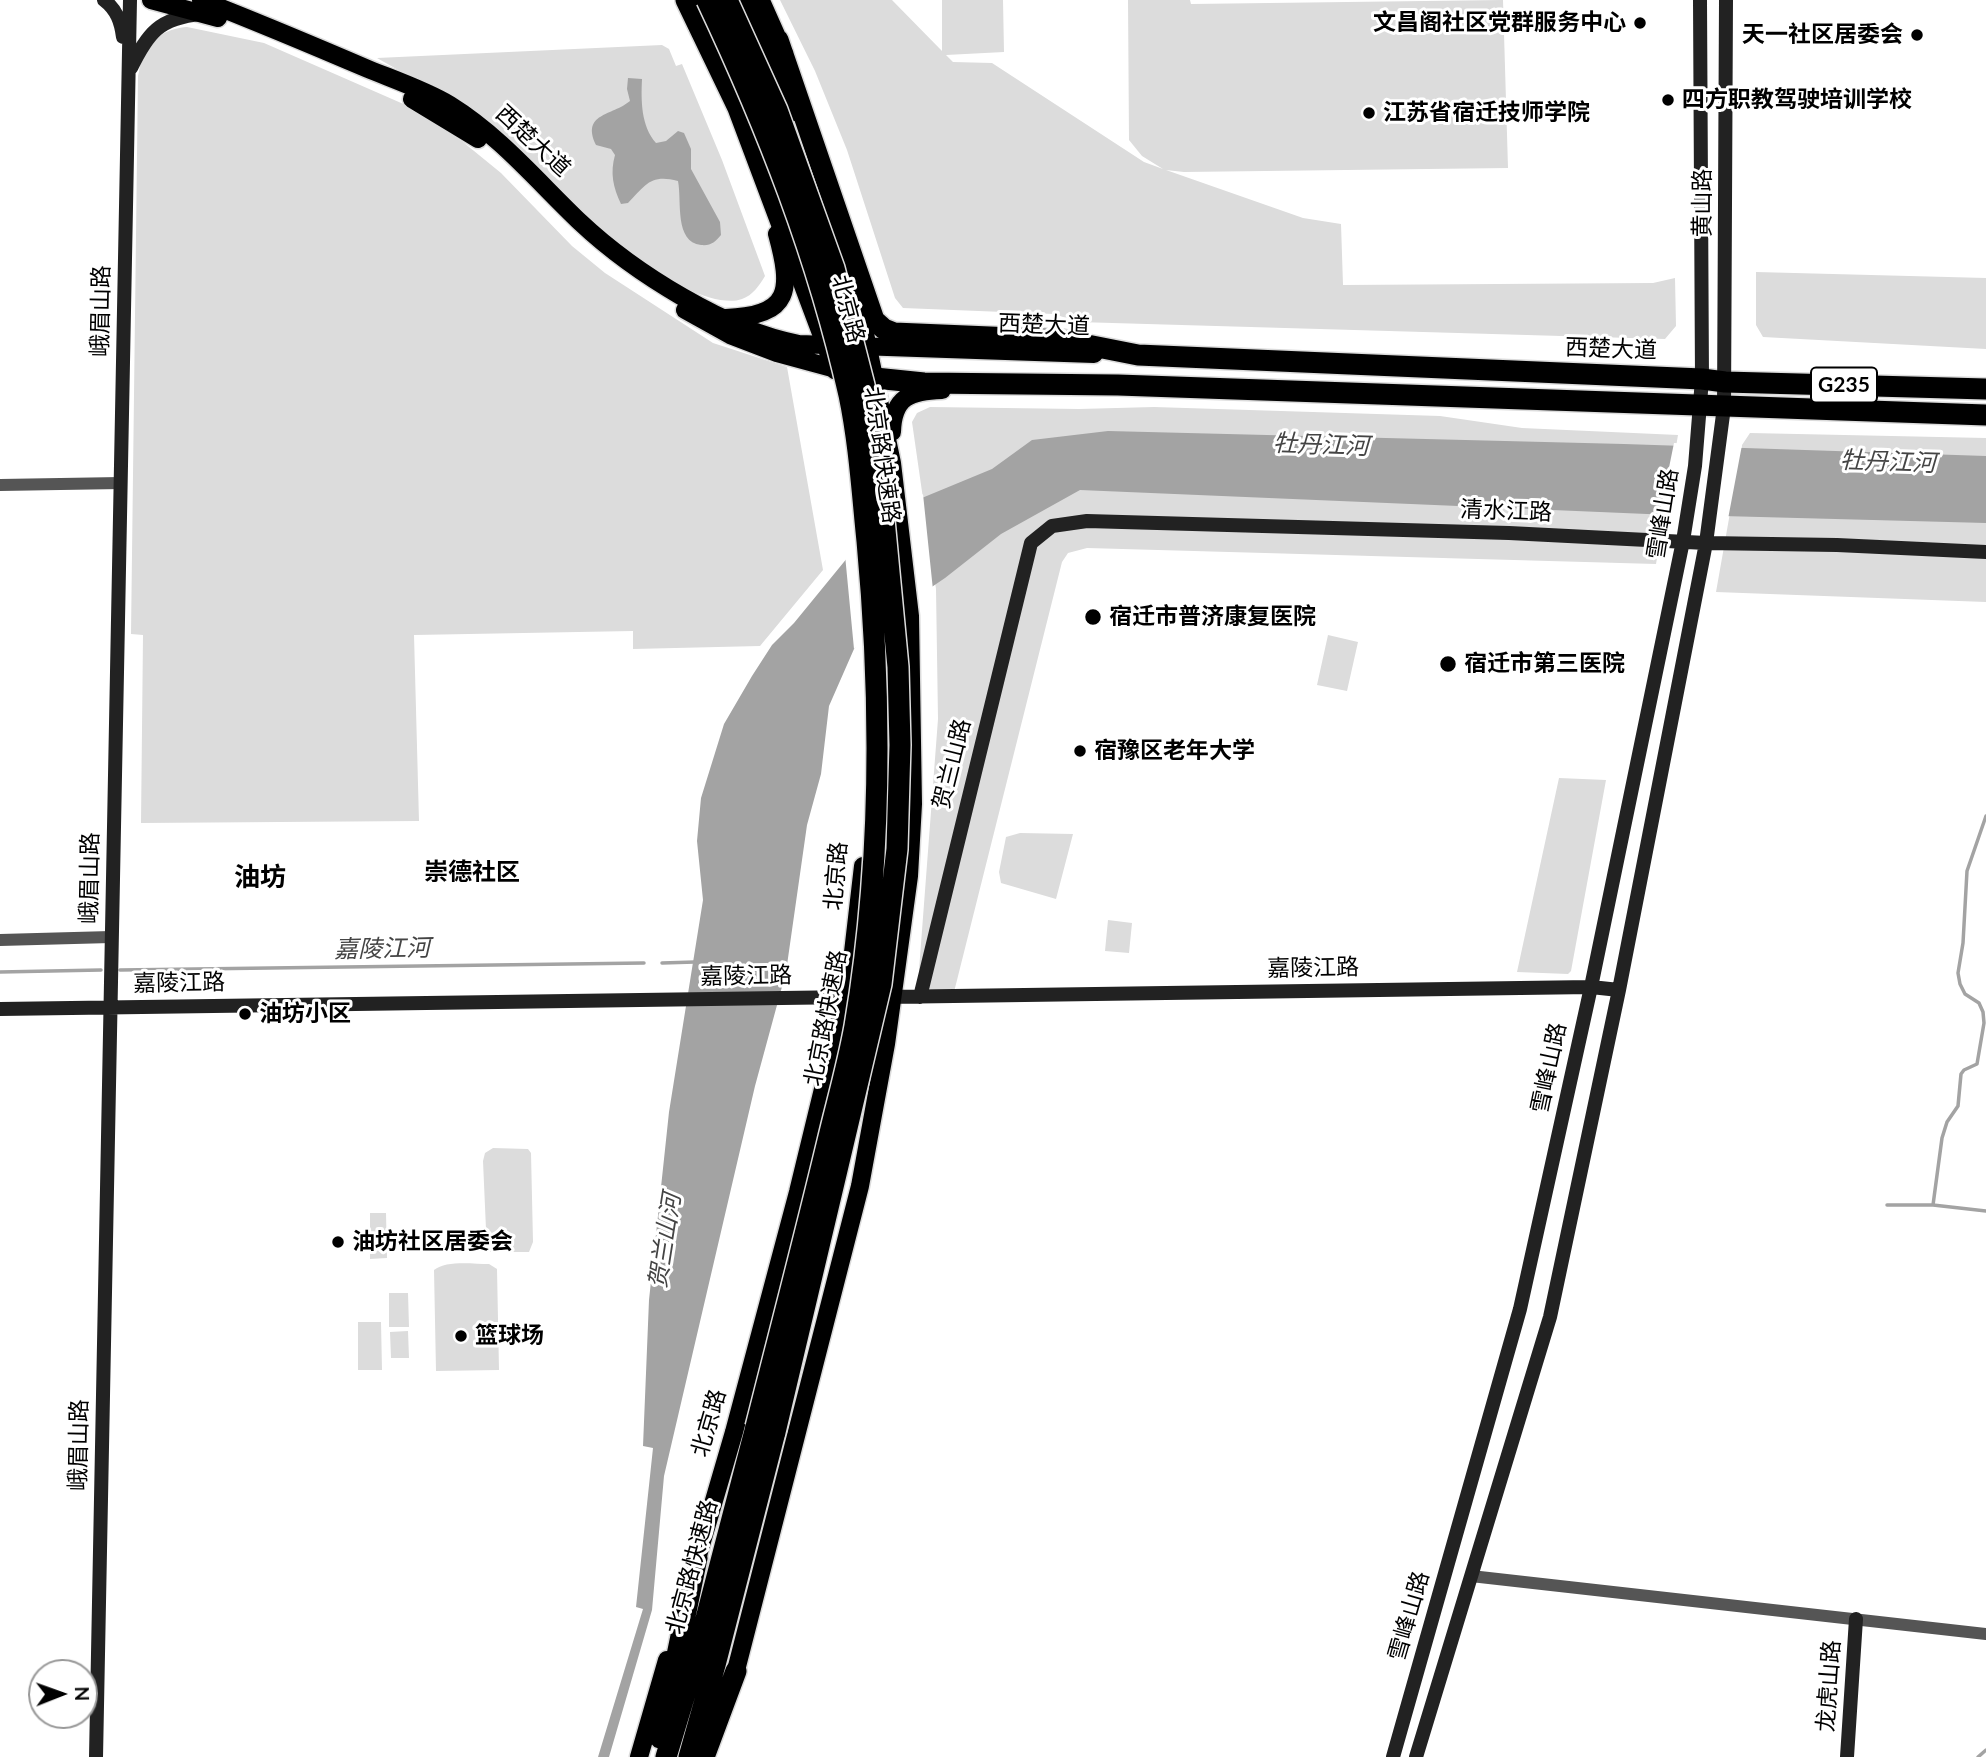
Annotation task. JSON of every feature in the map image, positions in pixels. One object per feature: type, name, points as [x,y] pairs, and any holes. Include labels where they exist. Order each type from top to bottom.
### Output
[{"type":"highway","name":"北京路快速路","points":[[666,1757],[766,1429],[881,984],[897,849],[900,745],[898,667],[881,488],[864,385],[838,281],[815,211],[777,110],[727,0]]},
{"type":"highway","points":[[759,0],[778,40],[874,320],[894,333],[1062,340],[1138,355]]},
{"type":"highway","name":"北京路快速路","points":[[688,1757],[715,1665],[815,1196],[854,1030],[867,945],[876,808],[878,719],[870,577],[859,456],[849,397],[818,277],[793,203],[749,91],[695,2]]},
{"type":"highway","points":[[695,2],[738,108],[836,369]]},
{"type":"highway","points":[[800,106],[841,240]]},
{"type":"highway","name":"西楚大道","points":[[1138,355],[1725,382],[1986,389]]},
{"type":"highway","name":"西楚大道","points":[[836,369],[876,378],[927,383],[1140,386],[1701,404]]},
{"type":"highway","name":"G235","points":[[1701,404],[1724,407],[1986,415]]},
{"type":"highway","points":[[654,1757],[697,1558]]},
{"type":"highway","points":[[704,1757],[736,1671]]},
{"type":"main road","name":"西楚大道","points":[[151,0],[204,7],[450,105],[497,142],[580,223],[609,247],[670,290],[742,328],[772,339],[799,344],[1138,355]]},
{"type":"main road","name":"北京路","points":[[714,1757],[860,1186],[874,1116],[903,932],[912,816],[910,616],[899,508],[876,378],[841,240],[823,186],[794,113],[741,0]]},
{"type":"main road","name":"北京路","points":[[695,2],[709,22],[758,134],[808,261],[829,345]]},
{"type":"main road","name":"西楚大道","points":[[204,7],[351,70],[426,106],[478,139],[529,182],[585,239],[624,271],[665,299],[730,335],[777,353],[836,369]]},
{"type":"main road","points":[[726,318],[746,318],[769,311],[779,303],[785,289],[786,274],[759,163]]},
{"type":"main road","name":"北京路","points":[[639,1757],[734,1432],[798,1192],[845,997],[857,931],[869,791],[872,719],[870,643],[851,440],[836,369]]},
{"type":"main road","points":[[892,463],[893,414],[899,402],[913,394],[935,390],[1140,386]]},
{"type":"street","points":[[104,0],[113,7],[122,28],[129,73]]},
{"type":"street","name":"峨眉山路","points":[[96,1757],[130,0]]},
{"type":"street","name":"黄山路","points":[[1700,0],[1703,379]]},
{"type":"street","name":"黄山路","points":[[1724,407],[1726,0]]},
{"type":"street","points":[[129,73],[151,32],[171,20],[204,7]]},
{"type":"street","name":"雪峰山路","points":[[1393,1757],[1520,1309],[1591,987],[1683,541],[1703,379]]},
{"type":"street","name":"雪峰山路","points":[[1416,1757],[1550,1317],[1619,990],[1706,543],[1724,407]]},
{"type":"street","points":[[0,485],[121,483]]},
{"type":"street","name":"清水江路","points":[[1031,543],[1052,526],[1087,521],[1509,533],[1706,543],[1837,545],[1986,552]]},
{"type":"street","name":"贺兰山路","points":[[920,997],[1031,543]]},
{"type":"street","points":[[0,940],[111,937]]},
{"type":"street","name":"嘉陵江路","points":[[0,1009],[1591,987],[1619,990]]},
{"type":"street","points":[[1471,1576],[1986,1634]]},
{"type":"street","name":"龙虎山路","points":[[1847,1757],[1856,1619]]},
{"type":"shaded area","points":[[780,0],[892,0],[942,51],[942,0],[1003,0],[1004,52],[946,55],[953,62],[992,63],[1144,162],[1163,169],[1142,156],[1129,140],[1128,0],[1190,0],[1191,4],[1503,0],[1508,168],[1184,172],[1166,170],[1303,218],[1341,224],[1343,285],[1653,283],[1675,278],[1676,326],[1665,339],[1078,322],[1054,314],[903,308],[895,298],[847,150],[815,71]]},
{"type":"shaded area","points":[[187,27],[264,43],[408,106],[463,142],[501,173],[572,246],[605,273],[713,343],[787,367],[823,570],[760,646],[633,649],[633,631],[414,635],[419,821],[141,823],[143,635],[131,634],[138,76],[142,55],[151,42],[168,31]]},
{"type":"shaded area","points":[[662,45],[669,49],[676,66],[682,64],[722,160],[765,276],[753,293],[742,299],[732,301],[708,297],[650,270],[428,87],[377,58]]},
{"type":"shaded area","points":[[1756,272],[1986,278],[1986,349],[1763,337],[1756,325]]},
{"type":"shaded area","points":[[930,407],[1154,407],[1440,416],[1522,428],[1678,435],[1656,564],[1087,548],[1068,553],[1062,562],[954,992],[932,991],[921,981],[919,970],[938,719],[936,589],[912,422],[917,413]]},
{"type":"shaded area","points":[[1750,433],[1986,438],[1986,602],[1716,592],[1742,445]]},
{"type":"shaded area","points":[[1328,635],[1358,642],[1347,691],[1317,685]]},
{"type":"shaded area","points":[[1559,778],[1606,780],[1571,971],[1568,974],[1517,972]]},
{"type":"shaded area","points":[[1020,833],[1073,834],[1056,899],[1001,883],[999,872],[1006,837]]},
{"type":"shaded area","points":[[1108,920],[1132,923],[1129,953],[1105,951]]},
{"type":"shaded area","points":[[493,1148],[528,1149],[531,1153],[533,1242],[529,1252],[487,1252],[483,1161],[485,1153]]},
{"type":"shaded area","points":[[370,1213],[386,1213],[387,1258],[370,1259]]},
{"type":"shaded area","points":[[452,1264],[489,1264],[497,1269],[499,1370],[436,1371],[434,1270]]},
{"type":"shaded area","points":[[389,1293],[408,1293],[409,1327],[389,1327]]},
{"type":"shaded area","points":[[358,1322],[381,1322],[382,1370],[358,1370]]},
{"type":"shaded area","points":[[408,1331],[409,1358],[391,1358],[390,1332]]},
{"type":"water","points":[[628,78],[642,79],[645,121],[656,143],[666,141],[678,131],[684,133],[691,149],[691,169],[720,222],[721,235],[708,245],[692,242],[683,229],[678,181],[655,180],[644,186],[628,203],[621,204],[613,180],[615,155],[611,149],[596,145],[592,127],[595,121],[630,101]]},
{"type":"water","points":[[1108,431],[1986,456],[1986,523],[1647,514],[1080,490],[1001,534],[945,578],[886,618],[854,649],[829,706],[821,774],[807,825],[786,972],[755,1086],[664,1476],[652,1610],[609,1757],[598,1757],[643,1609],[636,1607],[653,1448],[643,1446],[649,1300],[669,1112],[703,900],[697,841],[701,798],[724,724],[772,645],[794,623],[848,557],[917,500],[992,469],[1032,440]]},
{"type":"pier","points":[[1674,443],[1742,445],[1728,519],[1659,517]]},
{"type":"pier","points":[[923,494],[933,590],[888,620],[854,649],[845,555]]},
{"type":"waterway","points":[[1933,1205],[1942,1138],[1947,1122],[1958,1106],[1961,1074],[1977,1064],[1984,1023],[1979,1003],[1965,994],[1958,973],[1963,943],[1967,871],[1986,816]]},
{"type":"waterway","name":"嘉陵江河","points":[[662,963],[695,962]]},
{"type":"waterway","name":"嘉陵江河","points":[[120,970],[644,963]]},
{"type":"waterway","name":"嘉陵江河","points":[[0,972],[101,970]]},
{"type":"waterway","points":[[1887,1205],[1933,1205],[1986,1211]]},
{"type":"waterway","points":[[1978,1757],[1986,1750]]},
{"type":"place","name":"文昌阁社区党群服务中心","points":[[1640,23]]},
{"type":"place","name":"天一社区居委会","points":[[1917,35]]},
{"type":"place","name":"四方职教驾驶培训学校","points":[[1668,100]]},
{"type":"place","name":"江苏省宿迁技师学院","points":[[1369,113]]},
{"type":"place","name":"宿迁市普济康复医院","points":[[1093,617]]},
{"type":"place","name":"宿迁市第三医院","points":[[1448,664]]},
{"type":"place","name":"宿豫区老年大学","points":[[1080,751]]},
{"type":"place","name":"油坊小区","points":[[245,1014]]},
{"type":"place","name":"油坊社区居委会","points":[[338,1242]]},
{"type":"place","name":"篮球场","points":[[461,1336]]},
{"type":"district","name":"崇德社区","points":[[472,872]]},
{"type":"district","name":"油坊","points":[[260,878]]},
{"type":"water label","name":"牡丹江河","points":[[1321,445]]},
{"type":"water label","name":"牡丹江河","points":[[1888,462]]},
{"type":"water label","name":"贺兰山河","points":[[665,1241]]}]
